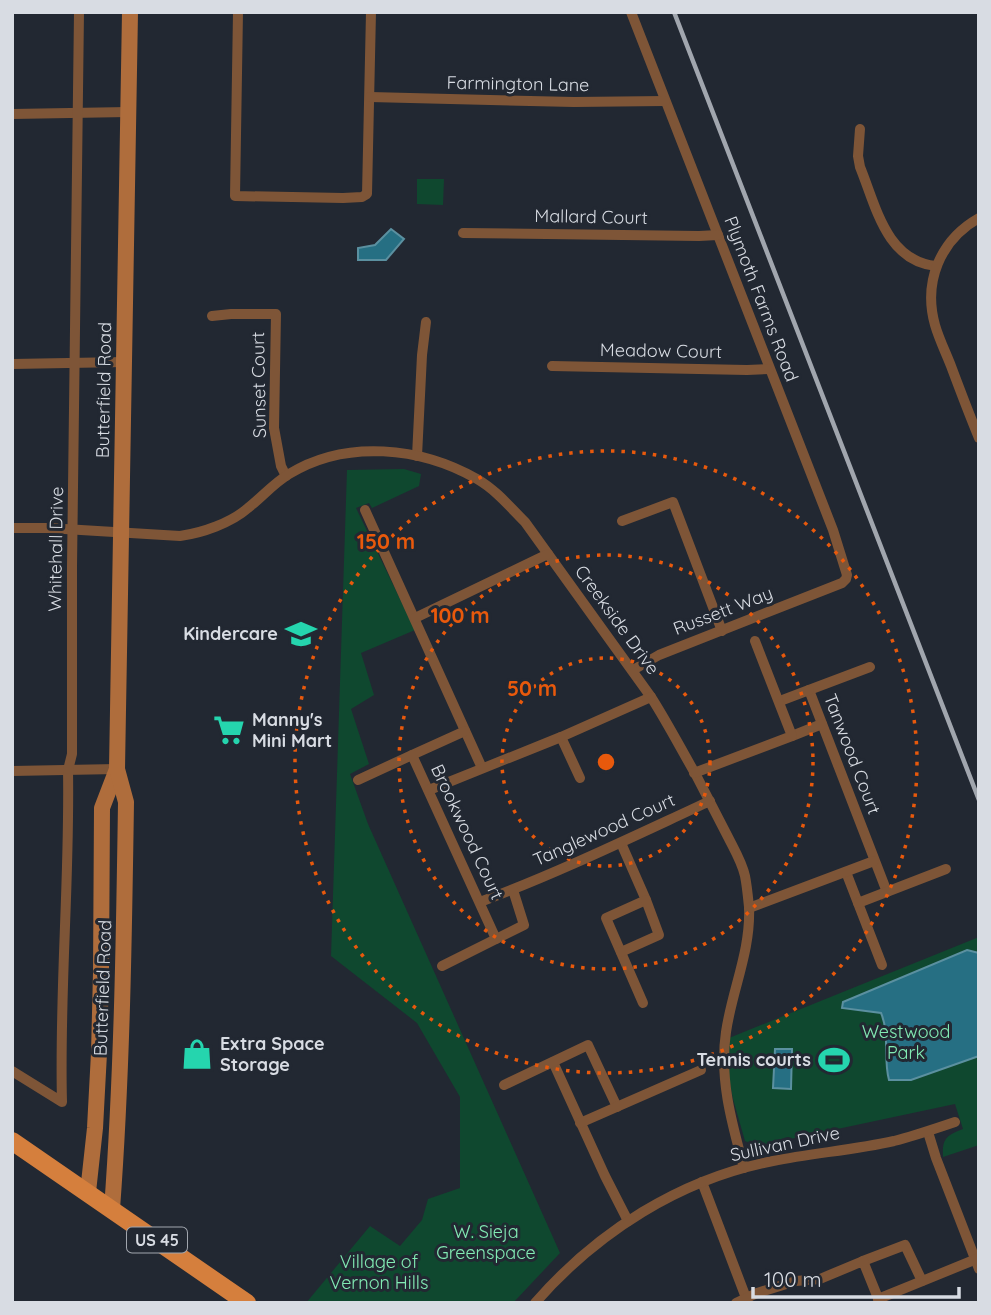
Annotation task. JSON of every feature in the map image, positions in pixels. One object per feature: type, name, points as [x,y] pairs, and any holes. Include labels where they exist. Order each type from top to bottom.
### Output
[{"type":"main road","name":"Butterfield Road","points":[[112,1209],[122,1017],[126,802],[117,769],[130,12]]},
{"type":"main road","name":"Butterfield Road","points":[[88,1192],[99,1054],[102,973],[102,808],[117,769]]},
{"type":"main road","name":"US 45","points":[[12,1141],[247,1303]]},
{"type":"street","name":"Whitehall Drive","points":[[12,1071],[62,1102],[68,770],[72,754],[79,12]]},
{"type":"street","points":[[238,12],[235,196],[343,198],[362,197],[367,194],[371,12]]},
{"type":"street","name":"Plymoth Farms Road","points":[[631,12],[833,530],[847,575],[842,583],[828,588]]},
{"type":"street","name":"Farmington Lane","points":[[370,97],[420,100],[666,101]]},
{"type":"street","points":[[12,114],[128,112]]},
{"type":"street","points":[[860,129],[860,167],[894,245],[917,261],[936,266]]},
{"type":"street","points":[[979,218],[961,230],[941,254],[931,283],[930,302],[935,326],[979,438]]},
{"type":"street","name":"Mallard Court","points":[[463,233],[718,235]]},
{"type":"street","name":"Sunset Court","points":[[212,316],[276,314],[274,428],[281,466],[286,476]]},
{"type":"street","points":[[417,456],[426,322]]},
{"type":"street","points":[[12,363],[124,362]]},
{"type":"street","name":"Meadow Court","points":[[552,366],[769,369]]},
{"type":"street","name":"Creekside Drive","points":[[12,528],[180,536],[195,534],[245,511],[286,476],[327,456],[370,451],[390,451],[449,465],[478,480],[503,499],[525,522],[651,696],[710,801],[745,874],[749,908],[748,940],[730,1007],[724,1060],[731,1119],[744,1168]]},
{"type":"street","points":[[622,522],[673,502],[722,631]]},
{"type":"street","points":[[365,510],[482,768]]},
{"type":"street","points":[[415,618],[548,554]]},
{"type":"street","name":"Russett Way","points":[[633,670],[659,655],[828,588]]},
{"type":"street","points":[[755,641],[792,736]]},
{"type":"street","name":"Tanwood Court","points":[[870,667],[809,690],[887,892]]},
{"type":"street","points":[[780,701],[809,690]]},
{"type":"street","points":[[429,790],[561,737],[651,696]]},
{"type":"street","points":[[694,773],[822,724]]},
{"type":"street","points":[[412,755],[466,731]]},
{"type":"street","points":[[561,737],[580,778]]},
{"type":"street","name":"Brookwood Court","points":[[358,779],[412,755],[496,939]]},
{"type":"street","points":[[12,771],[117,769]]},
{"type":"street","name":"Tanglewood Court","points":[[480,902],[621,843],[710,801]]},
{"type":"street","points":[[621,843],[659,934],[621,952]]},
{"type":"street","points":[[749,908],[874,861]]},
{"type":"street","points":[[858,903],[946,869]]},
{"type":"street","points":[[846,872],[882,965]]},
{"type":"street","points":[[442,966],[524,925],[513,890]]},
{"type":"street","points":[[643,1003],[606,918],[646,900]]},
{"type":"street","points":[[504,1085],[588,1045],[617,1107]]},
{"type":"street","points":[[553,1062],[628,1221]]},
{"type":"street","points":[[580,1123],[701,1070]]},
{"type":"street","name":"Sullivan Drive","points":[[535,1303],[571,1265],[603,1238],[683,1190],[744,1168],[892,1141],[954,1122]]},
{"type":"street","points":[[863,1261],[879,1301],[922,1281],[977,1262],[928,1132]]},
{"type":"street","points":[[702,1182],[743,1301],[757,1293],[796,1281],[820,1279],[905,1245],[922,1281]]},
{"type":"green space","points":[[417,179],[444,179],[443,205],[417,204]]},
{"type":"green space","name":"W. Sieja Greenspace","points":[[404,469],[421,474],[419,486],[372,508],[369,503],[356,508],[415,630],[361,653],[374,695],[351,709],[369,764],[350,774],[368,824],[560,1253],[513,1303],[306,1303],[370,1226],[400,1246],[422,1220],[428,1199],[460,1188],[460,1097],[417,1023],[331,956],[347,470]]},
{"type":"green space","name":"Westwood Park","points":[[979,937],[979,1145],[943,1157],[943,1145],[947,1138],[963,1129],[955,1104],[757,1146],[745,1141],[725,1058],[729,1038]]},
{"type":"water","points":[[391,229],[404,239],[386,260],[358,260],[358,248],[375,245]]},
{"type":"water","points":[[967,950],[979,953],[979,1056],[911,1080],[889,1080],[881,1013],[842,1008],[843,1002]]},
{"type":"water","points":[[775,1049],[792,1049],[791,1089],[773,1088]]},
{"type":"railway","points":[[674,12],[979,800]]},
{"type":"place","name":"Kindercare","points":[[301,634]]},
{"type":"place","name":"Manny's Mini Mart","points":[[229,730]]},
{"type":"place","name":"Extra Space Storage","points":[[197,1054]]},
{"type":"place","name":"Tennis courts","points":[[834,1060]]},
{"type":"park label","name":"Village of Vernon Hills","points":[[379,1272]]}]
